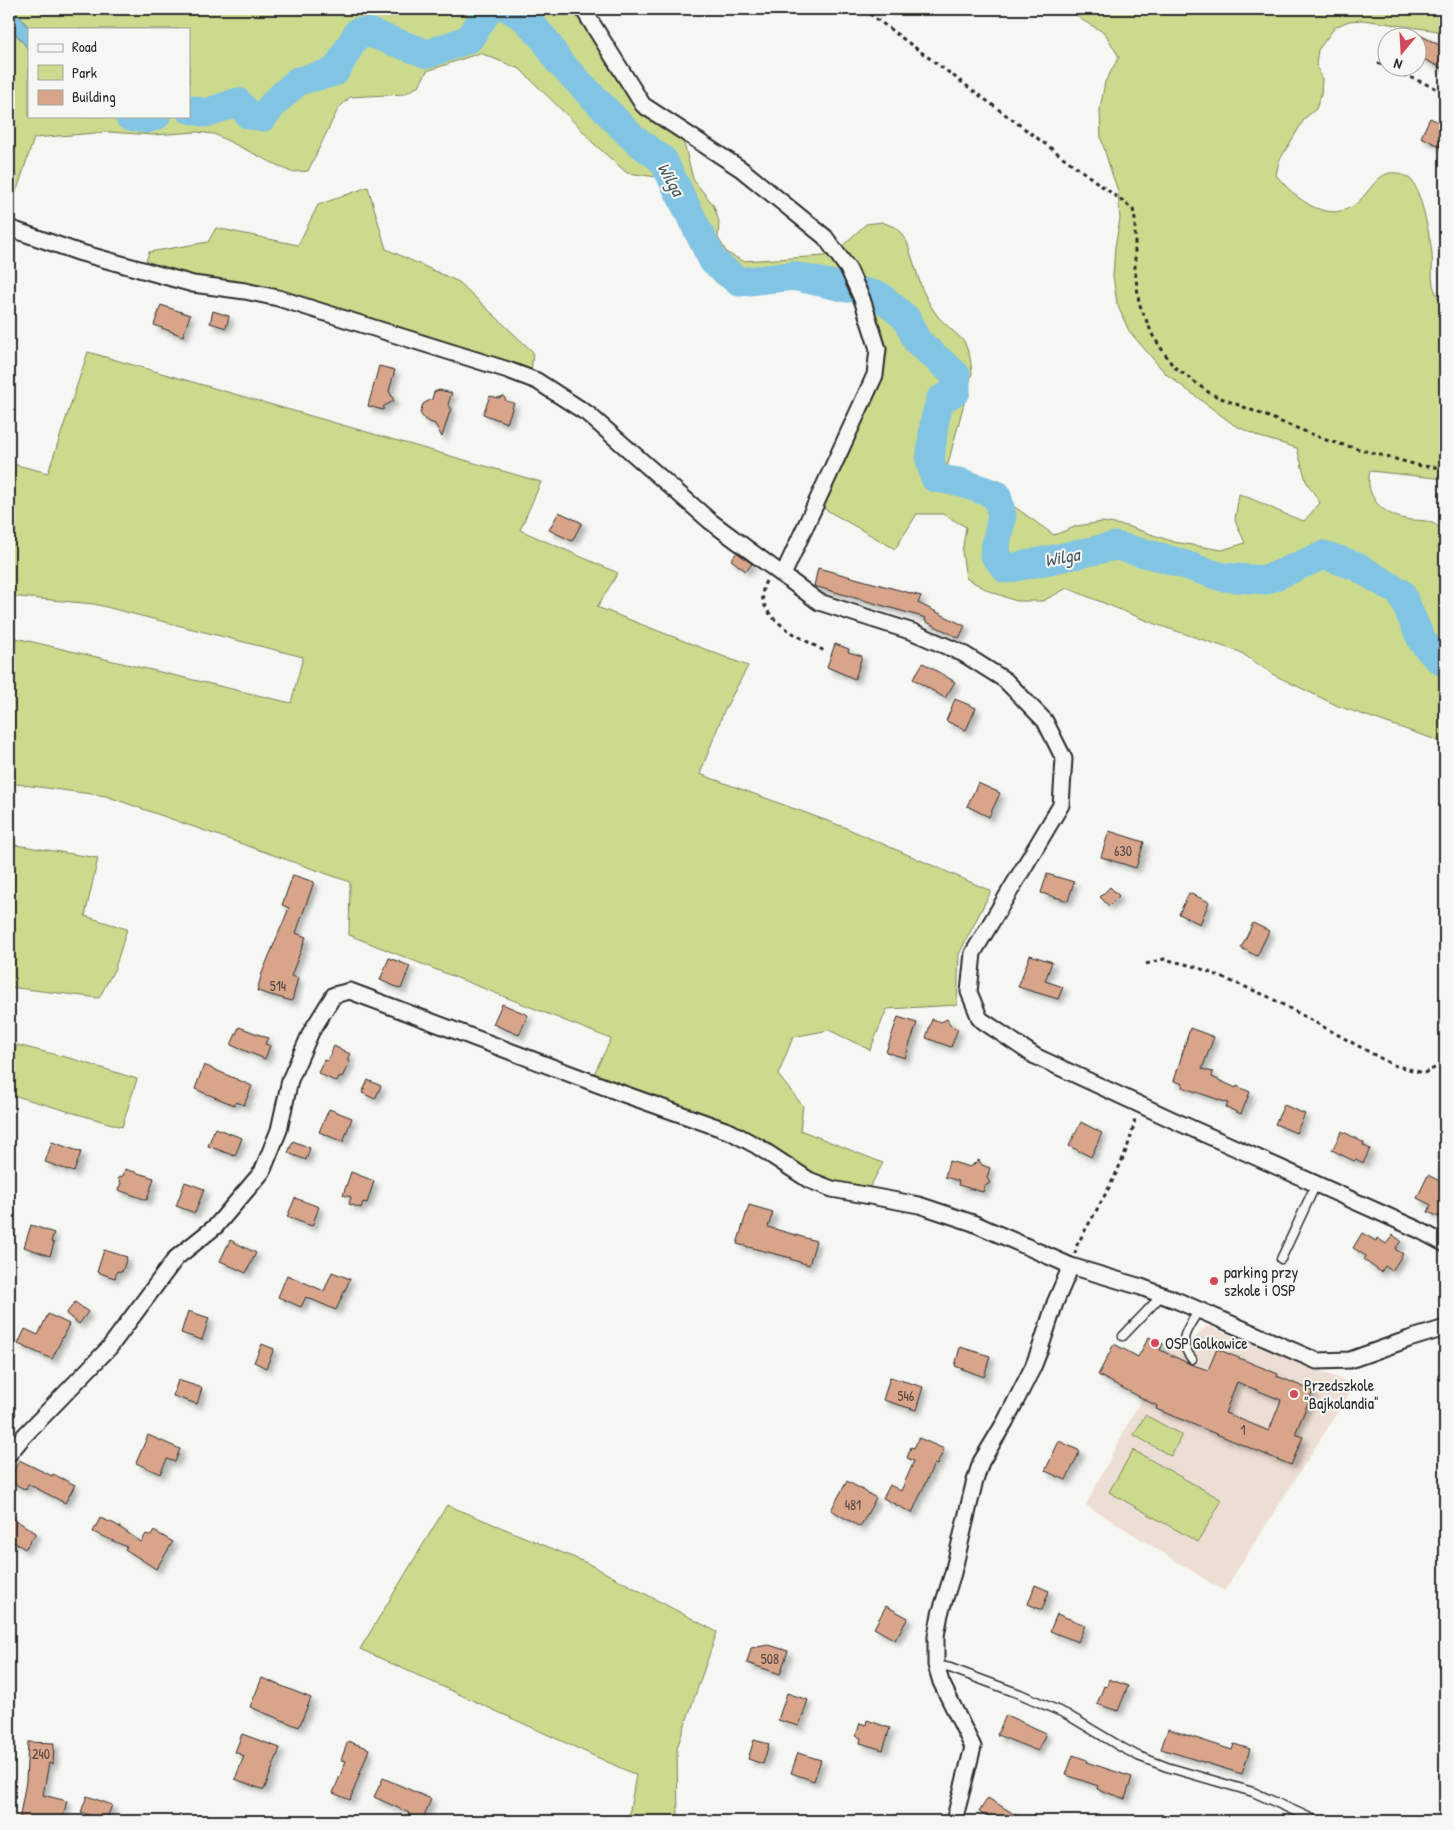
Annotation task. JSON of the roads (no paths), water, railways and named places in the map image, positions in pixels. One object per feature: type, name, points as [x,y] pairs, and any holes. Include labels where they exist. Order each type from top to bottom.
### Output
[{"type":"street","points":[[584,9],[643,105],[741,169],[825,237],[849,270],[862,299],[878,349],[875,375],[778,571]]},
{"type":"street","points":[[9,228],[78,252],[193,284],[245,291],[278,298],[508,370],[537,382],[588,414],[710,521],[819,602],[913,632],[962,653],[1005,680],[1045,721],[1064,759],[1061,805],[973,953],[969,992],[980,1019],[1035,1056],[1419,1230],[1445,1244]]},
{"type":"street","points":[[9,1454],[109,1348],[176,1258],[216,1226],[262,1172],[279,1130],[290,1080],[311,1032],[334,995],[350,991],[604,1087],[730,1132],[757,1146],[809,1180],[832,1189],[919,1205],[972,1223],[1071,1266],[1162,1295],[1200,1310],[1317,1361],[1350,1360],[1445,1328]]},
{"type":"street","points":[[954,1821],[973,1747],[941,1682],[936,1666],[936,1636],[940,1614],[953,1573],[981,1462],[1005,1422],[1032,1367],[1055,1303],[1071,1266]]},
{"type":"lane","points":[[1281,1259],[1316,1184]]},
{"type":"lane","points":[[1123,1336],[1162,1295]]},
{"type":"lane","points":[[1192,1359],[1185,1350],[1183,1341],[1200,1310]]},
{"type":"lane","points":[[936,1666],[950,1668],[1066,1714],[1121,1748],[1145,1759],[1191,1775],[1253,1792],[1317,1821]]},
{"type":"water","points":[[9,9],[18,15],[29,28],[28,49],[9,25]]},
{"type":"waterway","name":"Wilga","points":[[190,109],[206,113],[238,102],[249,115],[263,117],[274,103],[298,81],[335,72],[358,32],[367,32],[428,54],[469,39],[489,9]]},
{"type":"waterway","name":"Wilga","points":[[510,9],[525,18],[545,40],[559,62],[633,138],[663,160],[713,261],[739,282],[793,276],[848,288]]},
{"type":"waterway","name":"Wilga","points":[[140,118],[149,118]]},
{"type":"waterway","name":"Wilga","points":[[862,292],[880,296],[906,318],[917,341],[956,375],[956,391],[940,400],[934,424],[930,461],[935,478],[959,482],[997,495],[1002,516],[994,554],[1006,569],[1116,546],[1164,558],[1222,577],[1266,580],[1324,555],[1356,566],[1401,593],[1422,641],[1436,657],[1445,663]]},
{"type":"place","name":"parking przy szkole i OSP","points":[[1214,1281]]},
{"type":"place","name":"OSP Golkowice","points":[[1155,1343]]},
{"type":"place","name":"Przedszkole \"Bajkolandia\"","points":[[1294,1394]]}]
